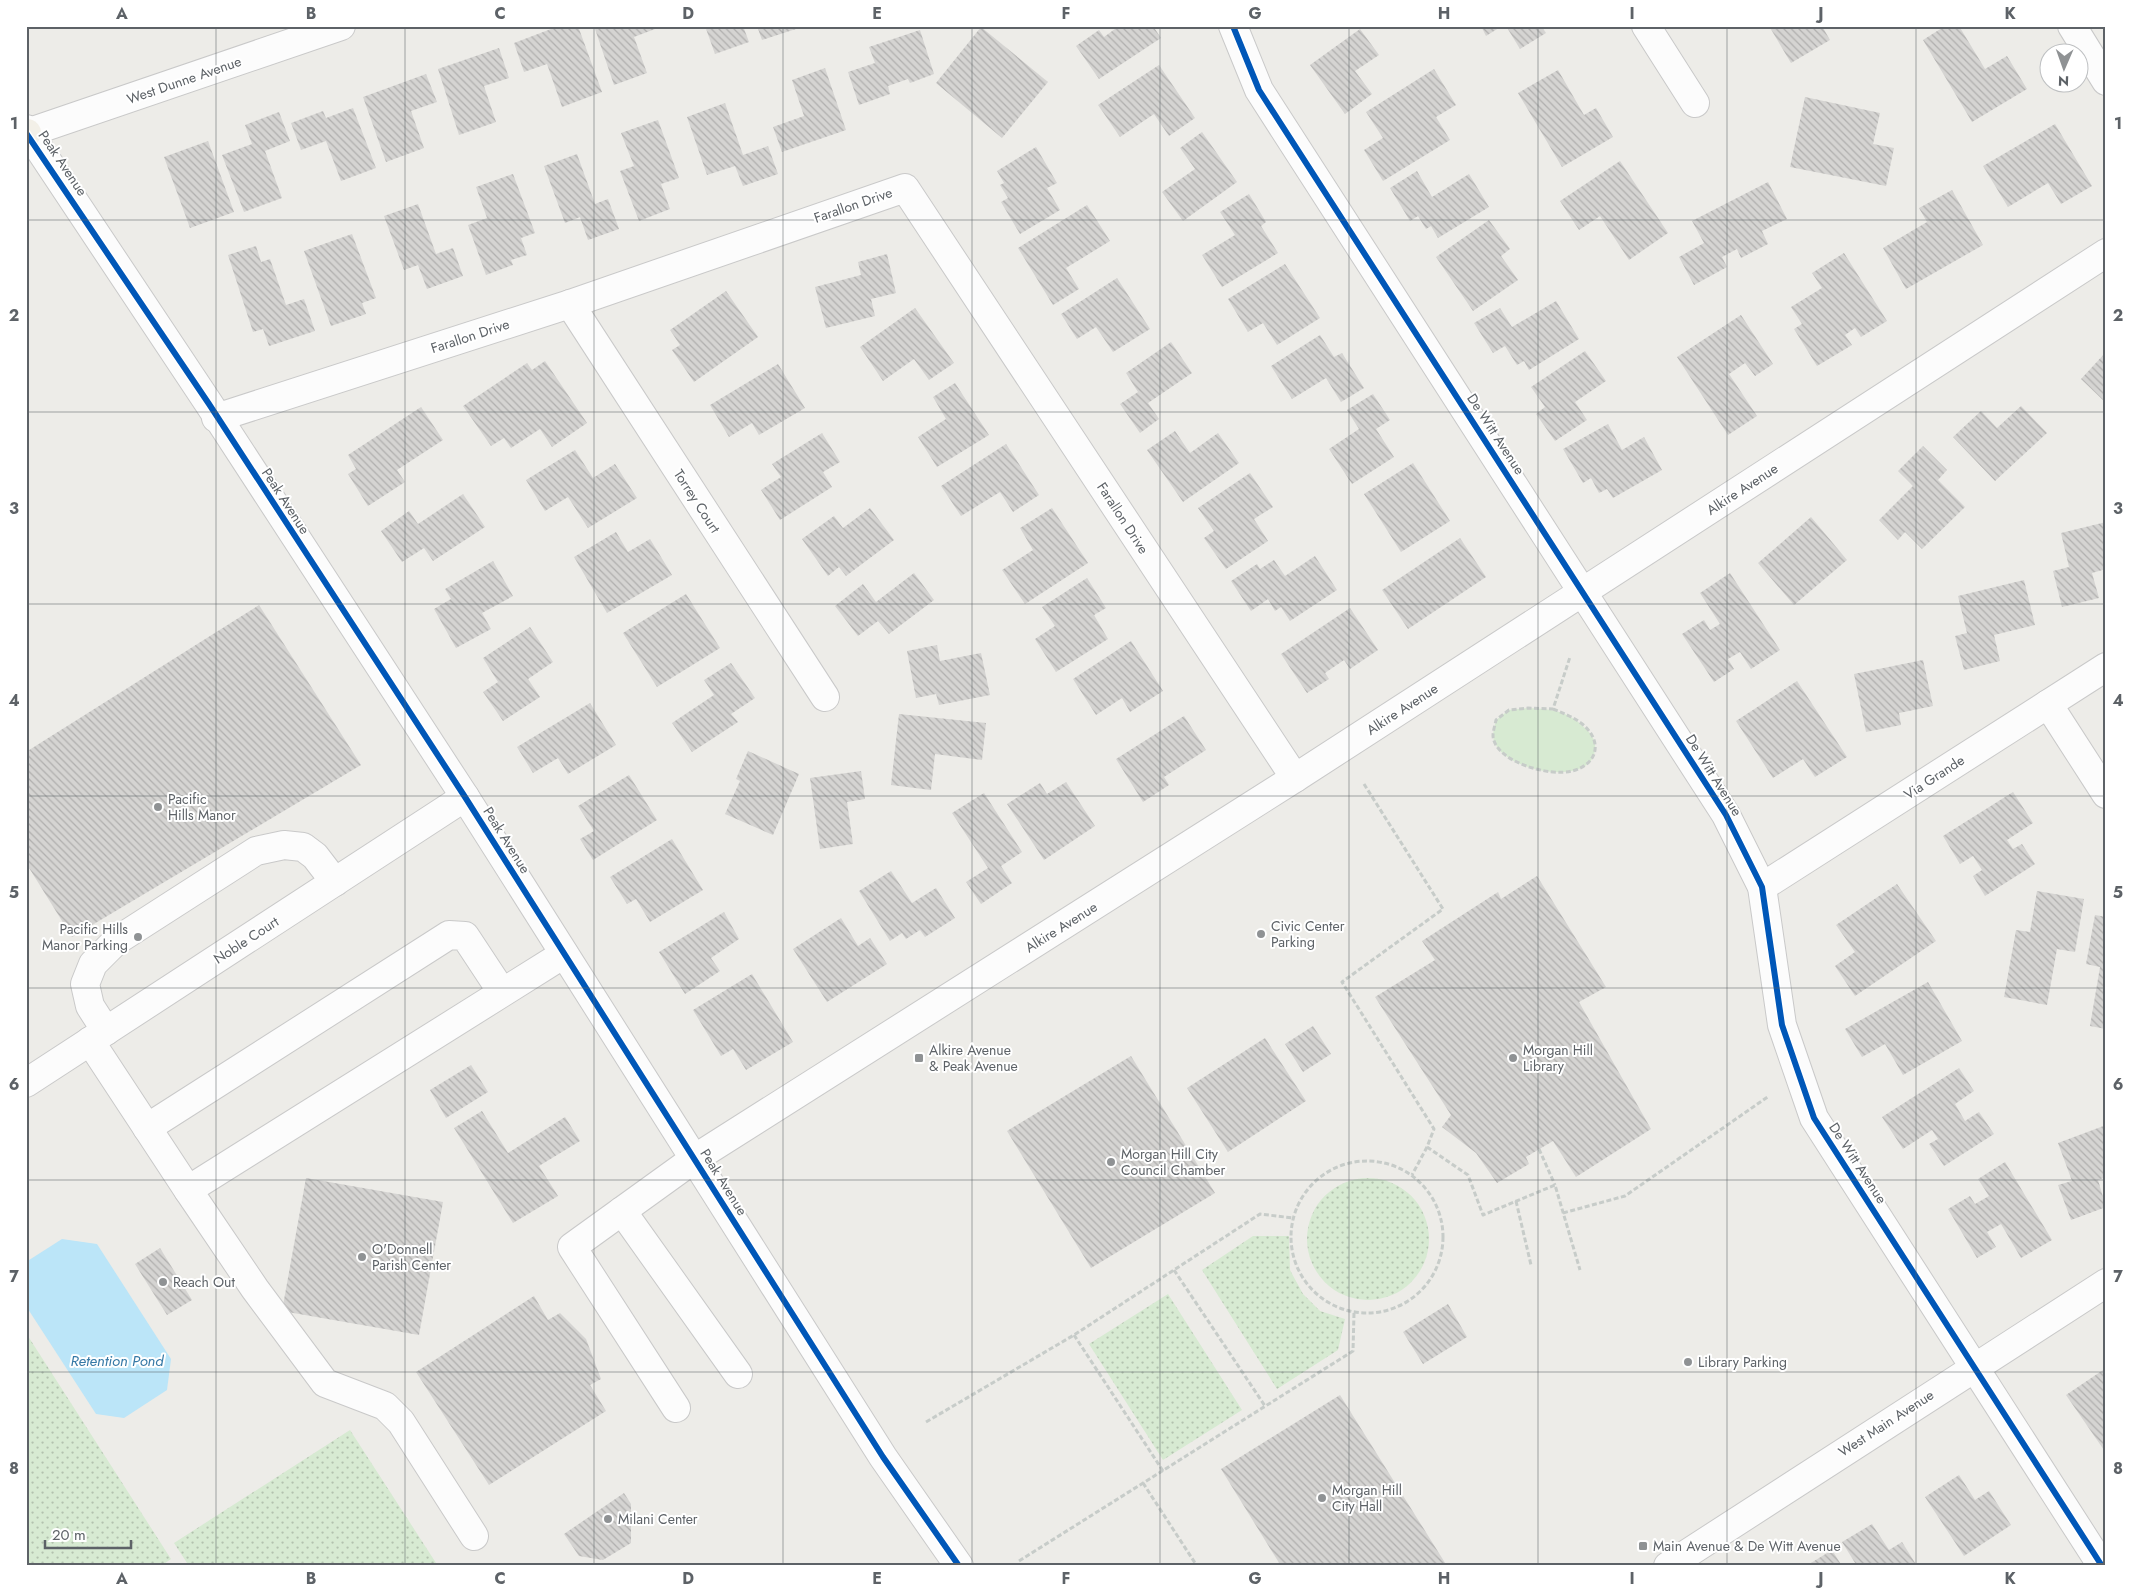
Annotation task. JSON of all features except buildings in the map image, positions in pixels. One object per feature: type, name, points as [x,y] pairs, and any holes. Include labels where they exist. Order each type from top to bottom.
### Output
[{"type":"street","name":"West Dunne Avenue","points":[[27,132],[341,26]]},
{"type":"street","name":"De Witt Avenue","points":[[1233,26],[1259,90],[1726,815],[1762,887],[1782,1025],[1814,1118],[2102,1566]]},
{"type":"street","points":[[1646,26],[1695,103]]},
{"type":"street","points":[[2072,26],[2106,81]]},
{"type":"street","name":"Peak Avenue","points":[[27,132],[209,404],[216,418],[465,797],[884,1457],[959,1566]]},
{"type":"street","name":"Farallon Drive","points":[[216,418],[570,304],[904,188],[1295,778]]},
{"type":"street","name":"Alkire Avenue","points":[[676,1408],[572,1247],[694,1159],[1295,778],[2106,253]]},
{"type":"street","name":"Torrey Court","points":[[570,304],[825,697]]},
{"type":"street","name":"Via Grande","points":[[1762,887],[2106,667]]},
{"type":"street","points":[[2048,704],[2106,794]]},
{"type":"street","name":"Noble Court","points":[[26,1083],[465,797]]},
{"type":"street","points":[[334,882],[315,856],[303,847],[284,845],[256,851],[116,941],[93,964],[85,984],[98,1036],[147,1128],[255,1288],[326,1383],[385,1406],[401,1422],[474,1536]]},
{"type":"street","points":[[147,1128],[449,935],[465,936],[502,992]]},
{"type":"street","points":[[188,1190],[564,954]]},
{"type":"street","points":[[622,1211],[738,1374]]},
{"type":"street","name":"West Main Avenue","points":[[1668,1566],[2106,1282]]},
{"type":"path","points":[[1553,709],[1570,657]]},
{"type":"path","points":[[1528,708],[1553,709],[1581,723],[1591,734],[1596,744],[1594,756],[1585,765],[1571,772],[1539,770],[1524,766],[1500,750],[1493,736],[1496,720],[1509,710],[1528,708]]},
{"type":"path","points":[[1364,784],[1443,908],[1342,982],[1434,1129],[1412,1175]]},
{"type":"path","points":[[1563,1213],[1625,1196],[1769,1096]]},
{"type":"path","points":[[1427,1147],[1468,1175],[1483,1215],[1555,1185]]},
{"type":"path","points":[[1539,1149],[1555,1185],[1580,1270]]},
{"type":"path","points":[[1365,1161],[1390,1164],[1412,1175],[1430,1192],[1442,1216],[1444,1242],[1438,1266],[1425,1288],[1405,1304],[1380,1313],[1354,1313],[1330,1305],[1310,1289],[1297,1268],[1291,1243],[1293,1218],[1303,1196],[1319,1177],[1341,1165],[1365,1161]]},
{"type":"path","points":[[1516,1201],[1531,1264]]},
{"type":"path","points":[[926,1422],[1074,1335],[1260,1214],[1293,1218]]},
{"type":"path","points":[[1174,1270],[1265,1406]]},
{"type":"path","points":[[1019,1562],[1353,1351],[1354,1313]]},
{"type":"path","points":[[1074,1335],[1163,1471]]},
{"type":"path","points":[[1144,1483],[1197,1566]]},
{"type":"green space","points":[[1528,708],[1560,712],[1580,724],[1591,735],[1594,742],[1595,750],[1590,762],[1578,769],[1561,772],[1543,771],[1525,766],[1509,758],[1498,748],[1493,736],[1496,720],[1509,710]]},
{"type":"green space","points":[[1368,1178],[1380,1179],[1391,1183],[1402,1188],[1411,1196],[1419,1205],[1424,1216],[1428,1227],[1428,1251],[1424,1262],[1419,1273],[1411,1282],[1402,1290],[1391,1295],[1380,1299],[1368,1300],[1356,1299],[1345,1295],[1334,1290],[1325,1282],[1317,1273],[1312,1262],[1308,1251],[1307,1239],[1308,1227],[1312,1216],[1317,1205],[1325,1196],[1334,1188],[1345,1183],[1356,1179]]},
{"type":"green space","points":[[1253,1236],[1289,1236],[1290,1270],[1303,1294],[1320,1311],[1345,1319],[1338,1350],[1277,1389],[1202,1270]]},
{"type":"green space","points":[[1168,1294],[1242,1410],[1163,1460],[1089,1344]]},
{"type":"green space","points":[[26,1333],[171,1559],[161,1566],[26,1566]]},
{"type":"green space","points":[[350,1430],[438,1566],[189,1566],[174,1543]]},
{"type":"water","name":"Retention Pond","points":[[62,1239],[97,1244],[171,1359],[167,1390],[124,1418],[96,1414],[26,1306],[26,1262]]},
{"type":"cycle path","points":[[1233,26],[1259,90],[1726,815],[1762,887],[1782,1025],[1814,1118],[2102,1566]]},
{"type":"cycle path","points":[[26,133],[209,404],[465,797],[883,1457],[959,1566]]},
{"type":"place","name":"Pacific Hills Manor","points":[[158,807]]},
{"type":"place","name":"Civic Center Parking","points":[[1261,934]]},
{"type":"place","name":"Pacific Hills Manor Parking","points":[[138,937]]},
{"type":"place","name":"Alkire Avenue & Peak Avenue","points":[[919,1058]]},
{"type":"place","name":"Morgan Hill Library","points":[[1513,1058]]},
{"type":"place","name":"Morgan Hill City Council Chamber","points":[[1111,1162]]},
{"type":"place","name":"O'Donnell Parish Center","points":[[362,1257]]},
{"type":"place","name":"Reach Out","points":[[163,1282]]},
{"type":"place","name":"Library Parking","points":[[1688,1362]]},
{"type":"place","name":"Morgan Hill City Hall","points":[[1322,1498]]},
{"type":"place","name":"Milani Center","points":[[608,1519]]},
{"type":"place","name":"Main Avenue & De Witt Avenue","points":[[1643,1546]]}]
